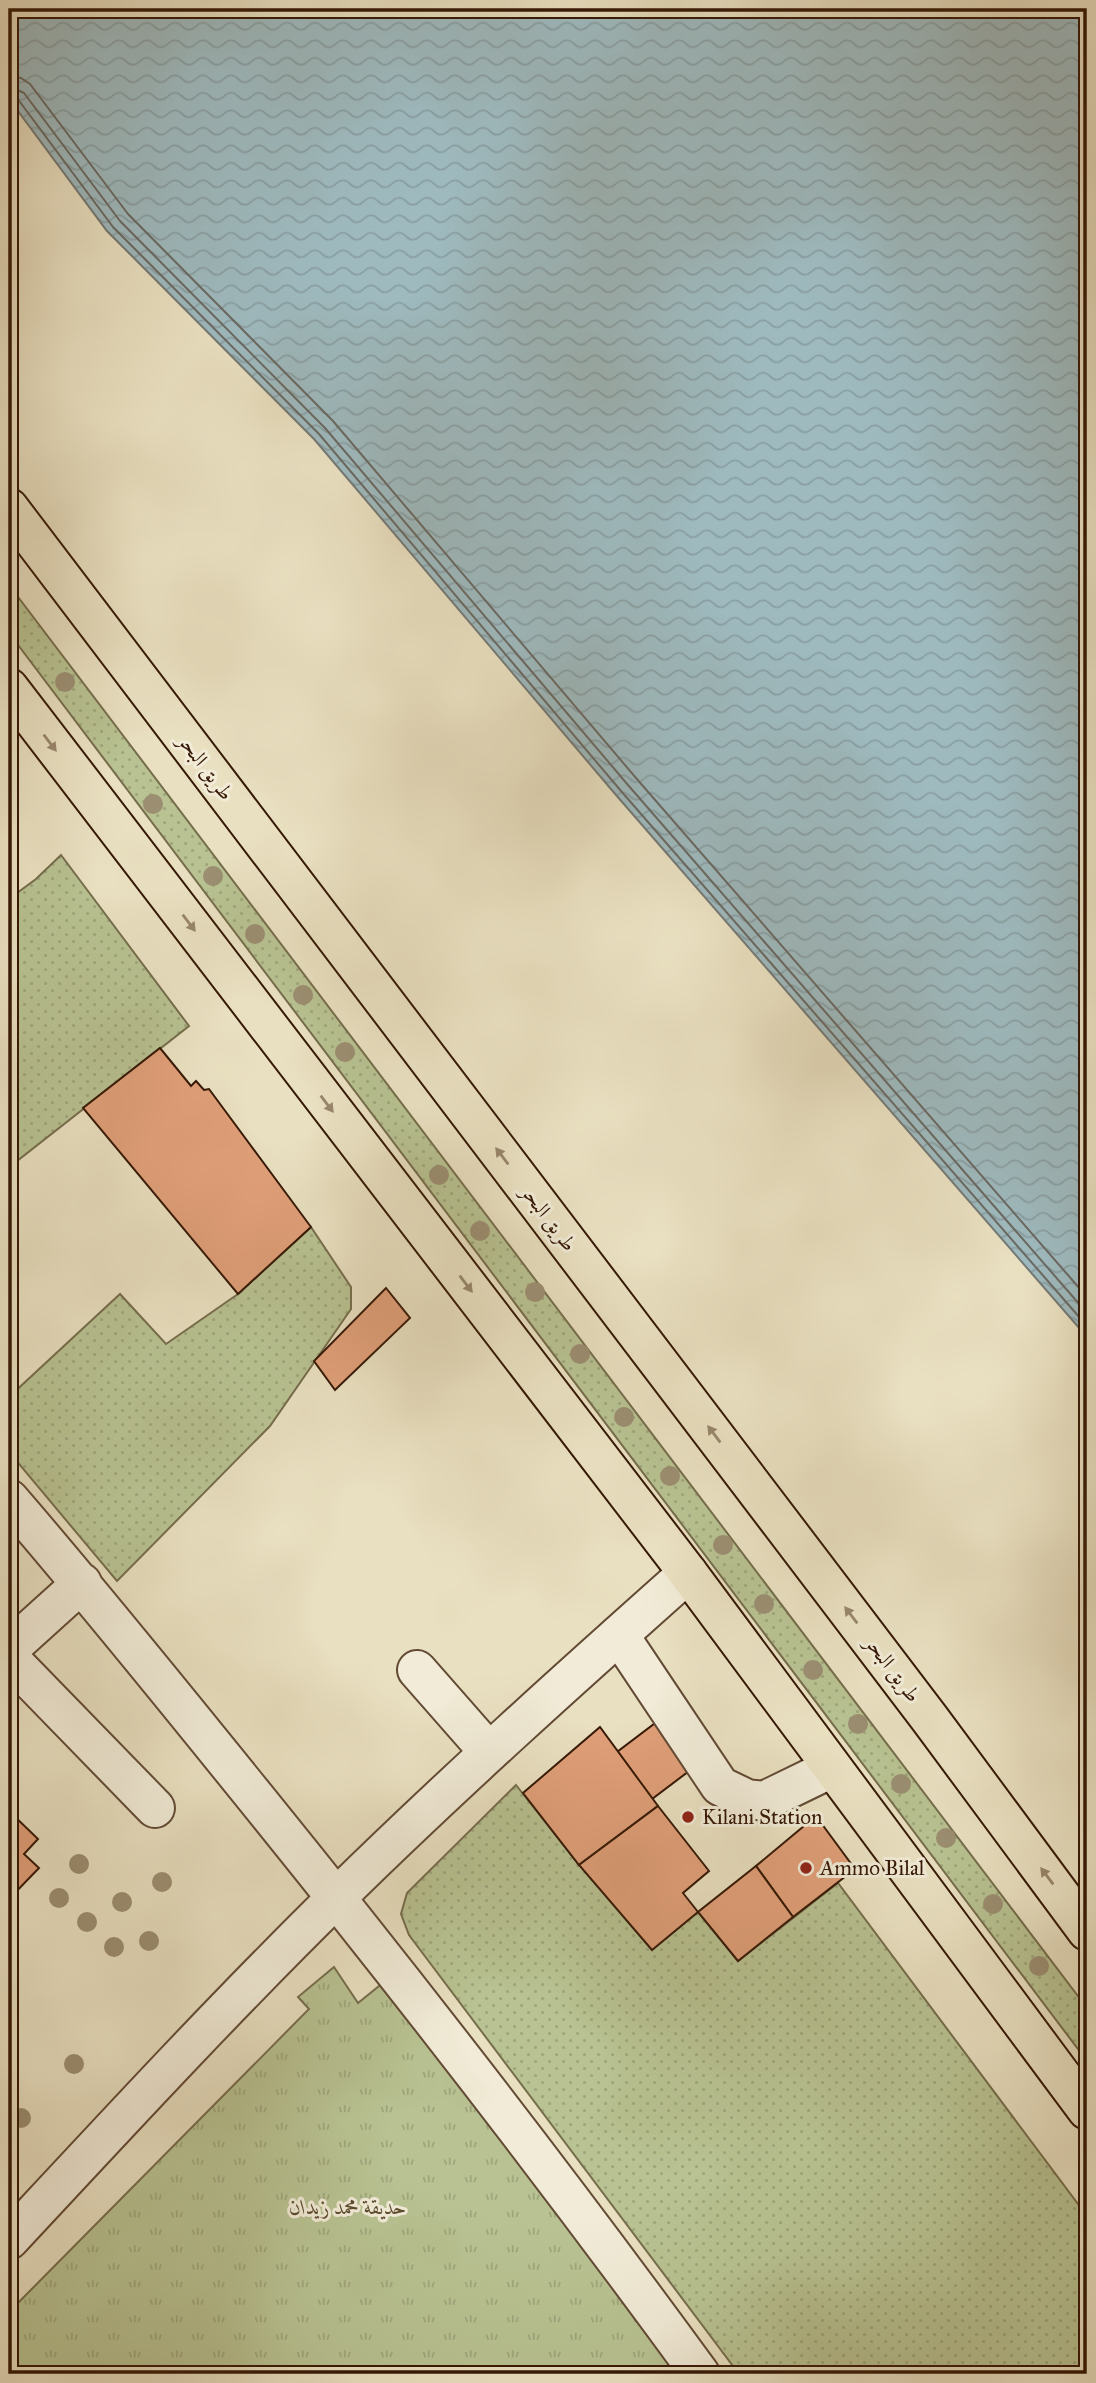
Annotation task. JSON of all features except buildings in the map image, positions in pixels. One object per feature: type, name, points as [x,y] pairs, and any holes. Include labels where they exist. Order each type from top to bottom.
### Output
[{"type":"highway","name":"طريق البحر","points":[[9,508],[922,1708],[1087,1930]]},
{"type":"highway","points":[[13,701],[688,1573],[1087,2110]]},
{"type":"street","points":[[9,1499],[82,1583],[336,1898],[561,2184],[701,2374]]},
{"type":"street","points":[[9,2240],[248,1986],[336,1898],[489,1752],[688,1573]]},
{"type":"street","points":[[9,1649],[82,1583]]},
{"type":"street","points":[[619,1635],[720,1786],[747,1799],[764,1801],[832,1768]]},
{"type":"street","points":[[9,1658],[155,1808]]},
{"type":"street","points":[[417,1670],[489,1752]]},
{"type":"green space","points":[[9,585],[1087,2008],[1087,2061],[9,633]]},
{"type":"green space","points":[[61,855],[189,1026],[17,1161],[9,1150],[9,899],[36,879]]},
{"type":"green space","points":[[311,1227],[351,1287],[351,1309],[270,1426],[117,1581],[9,1452],[9,1397],[120,1294],[166,1344],[238,1294]]},
{"type":"green space","points":[[516,1785],[579,1865],[698,1912],[738,1961],[838,1883],[1087,2216],[1087,2374],[739,2374],[409,1935],[401,1914],[407,1893]]},
{"type":"green space","name":"حديقة محمد زيدان","points":[[334,1967],[358,2003],[389,1978],[677,2374],[9,2374],[9,2312],[309,2009],[298,1997]]},
{"type":"water","points":[[9,9],[1087,9],[1087,1337],[616,795],[314,439],[107,231],[9,99]]},
{"type":"place","name":"Kilani Station","points":[[688,1817]]},
{"type":"place","name":"Ammo Bilal","points":[[806,1868]]}]
